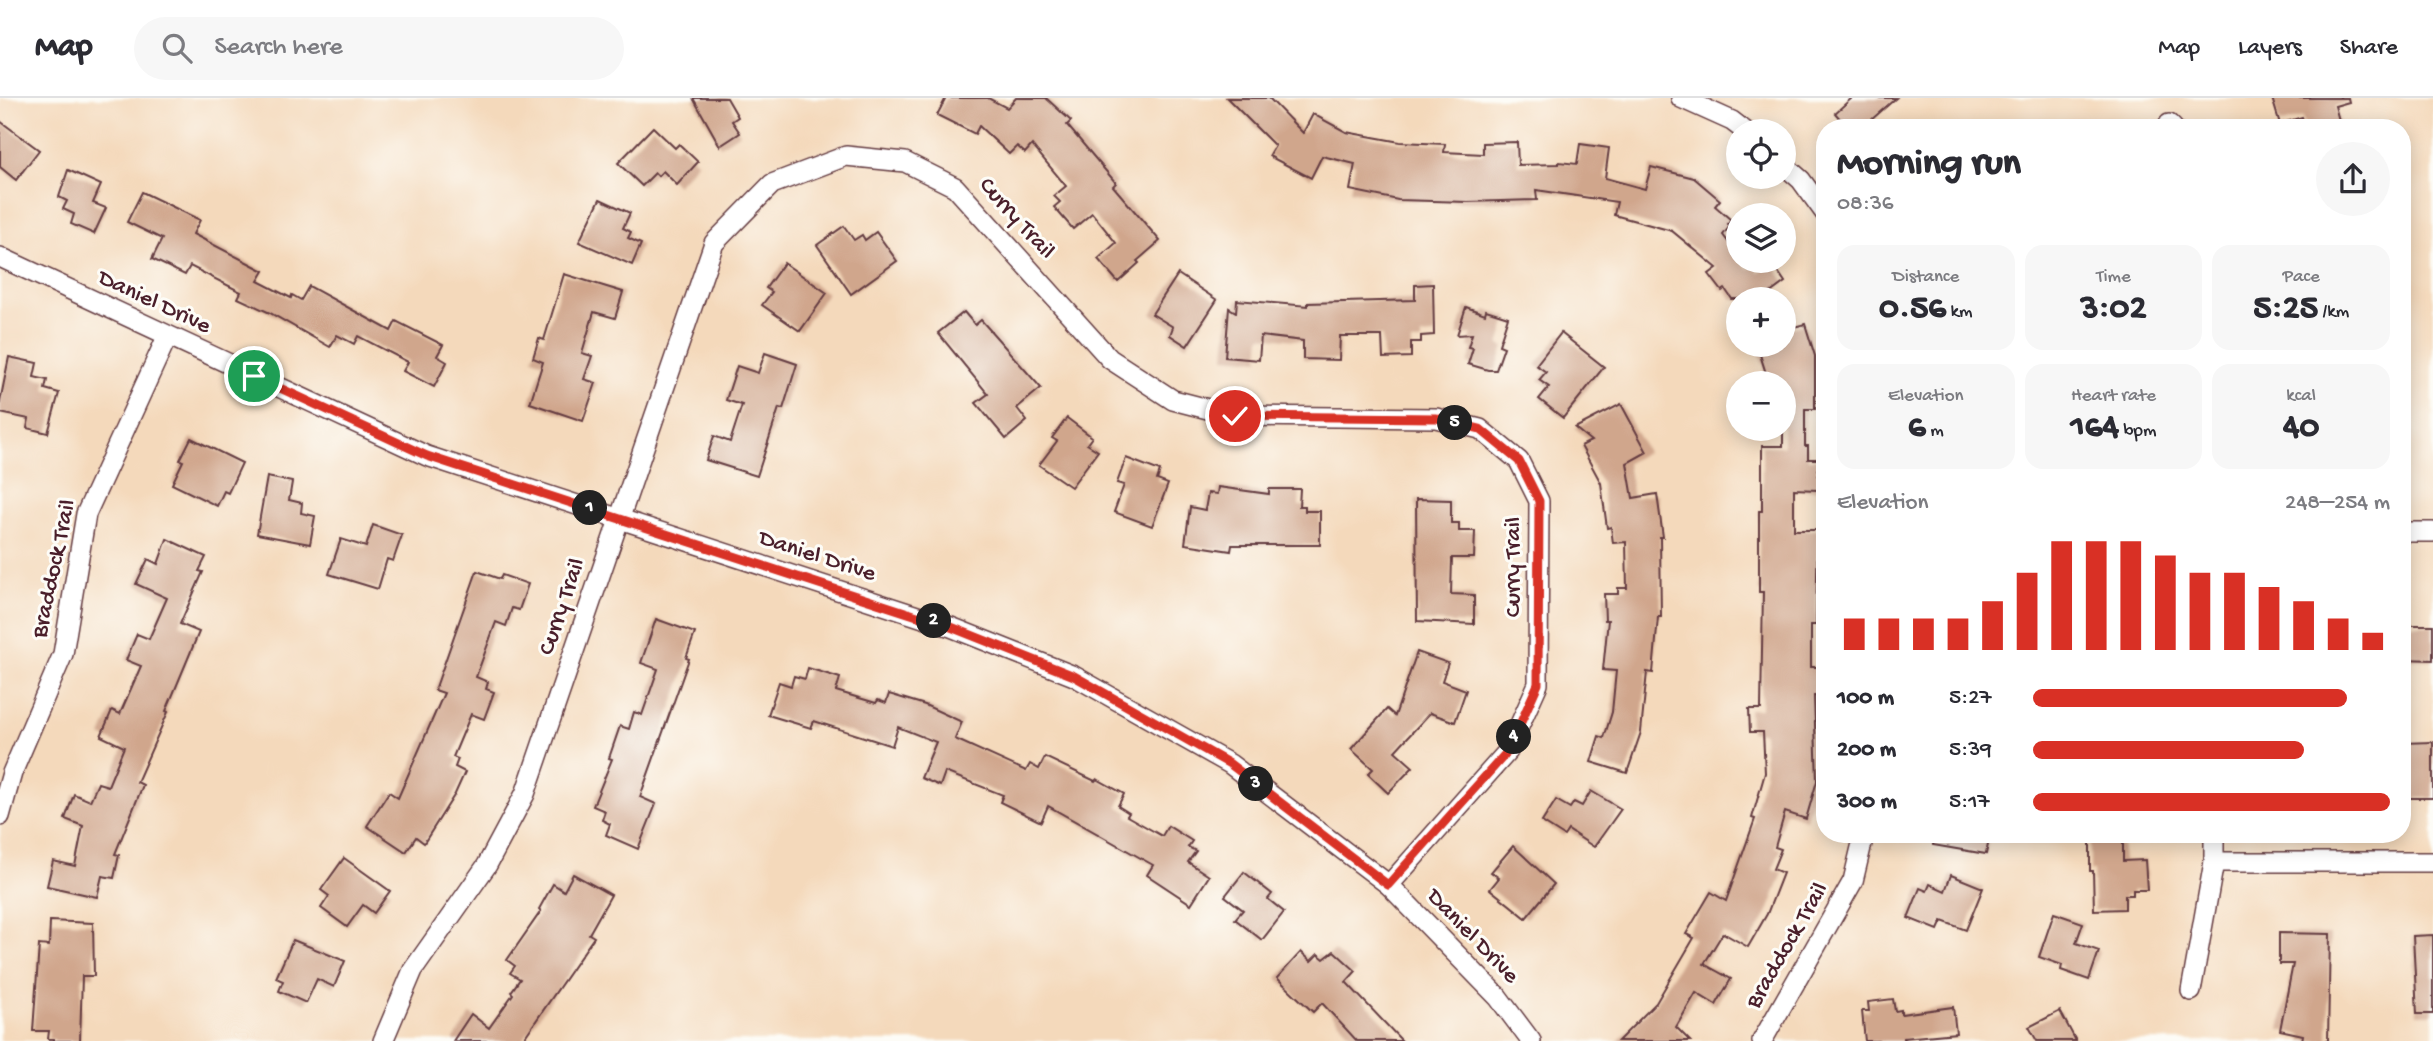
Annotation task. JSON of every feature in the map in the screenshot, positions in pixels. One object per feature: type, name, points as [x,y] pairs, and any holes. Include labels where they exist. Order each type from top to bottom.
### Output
[{"type":"street","points":[[1681,98],[1728,119]]},
{"type":"street","name":"Curry Trail","points":[[383,1041],[413,970],[487,865],[525,794],[714,243],[772,184],[846,156],[905,162],[955,187],[1110,359],[1173,400],[1235,416],[1436,418],[1480,429],[1519,461],[1539,501],[1538,684],[1508,751],[1388,885]]},
{"type":"street","points":[[1796,176],[1816,201]]},
{"type":"street","name":"Daniel Drive","points":[[0,257],[427,456],[951,627],[1074,676],[1230,764],[1388,885],[1498,997],[1531,1041]]},
{"type":"street","name":"Braddock Trail","points":[[0,816],[12,774],[63,654],[86,514],[167,337]]},
{"type":"street","points":[[2411,532],[2433,532]]},
{"type":"street","name":"Braddock Trail","points":[[1762,1041],[1853,881],[1862,843]]},
{"type":"street","points":[[2191,991],[2214,862],[2214,843]]},
{"type":"street","points":[[2214,862],[2433,862]]},
{"type":"building","points":[[693,98],[727,98],[738,117],[732,121],[740,133],[720,146]]},
{"type":"building","points":[[946,98],[988,98],[1007,108],[1016,98],[1046,98],[1071,121],[1067,125],[1116,183],[1113,186],[1160,241],[1118,282],[1098,259],[1116,243],[1092,213],[1073,229],[1054,207],[1060,202],[1054,196],[1066,186],[1032,145],[1025,153],[1017,146],[1009,154],[979,126],[975,134],[937,115]]},
{"type":"building","points":[[1227,98],[1269,98],[1303,133],[1313,114],[1346,132],[1400,142],[1445,144],[1444,152],[1483,154],[1483,143],[1517,142],[1518,165],[1559,162],[1577,164],[1580,144],[1609,148],[1605,178],[1645,189],[1651,167],[1694,178],[1720,200],[1715,206],[1726,216],[1726,231],[1723,235],[1726,239],[1726,273],[1779,273],[1785,282],[1778,287],[1726,287],[1726,290],[1722,291],[1709,274],[1717,268],[1672,231],[1614,215],[1617,202],[1536,190],[1537,200],[1398,200],[1350,190],[1355,164],[1322,156],[1311,178],[1269,156],[1275,146]]},
{"type":"building","points":[[1852,98],[1896,98],[1872,119],[1840,119],[1835,113]]},
{"type":"building","points":[[2272,98],[2348,98],[2349,102],[2335,106],[2339,119],[2278,119]]},
{"type":"building","points":[[0,121],[39,150],[16,180],[0,167]]},
{"type":"building","points":[[653,127],[675,148],[679,144],[698,162],[677,185],[663,171],[658,176],[655,173],[642,186],[618,163]]},
{"type":"building","points":[[68,170],[101,185],[93,203],[106,208],[94,234],[71,224],[74,214],[63,209],[67,201],[59,197]]},
{"type":"building","points":[[142,192],[200,220],[193,234],[264,271],[258,281],[291,298],[292,295],[301,300],[309,286],[391,331],[396,321],[443,345],[437,356],[447,362],[434,387],[403,371],[408,362],[358,336],[354,344],[337,335],[330,347],[238,298],[241,292],[190,266],[185,275],[152,259],[162,239],[127,222]]},
{"type":"building","points":[[600,199],[630,213],[623,228],[631,232],[628,238],[641,244],[632,265],[579,242]]},
{"type":"building","points":[[844,226],[854,240],[862,235],[865,240],[876,232],[897,261],[851,294],[817,245]]},
{"type":"building","points":[[784,263],[827,293],[800,331],[762,305],[772,292],[766,288]]},
{"type":"building","points":[[564,274],[623,292],[615,318],[594,312],[582,353],[592,356],[584,379],[596,383],[583,421],[530,403],[543,362],[533,358],[539,338],[544,340]]},
{"type":"building","points":[[1178,274],[1217,300],[1187,346],[1170,335],[1173,327],[1152,314]]},
{"type":"building","points":[[1433,284],[1434,335],[1421,336],[1421,342],[1411,342],[1411,357],[1383,358],[1382,336],[1340,336],[1339,360],[1303,359],[1303,341],[1261,336],[1259,360],[1225,357],[1229,308],[1236,312],[1237,300],[1308,306],[1308,303],[1415,300],[1415,285]]},
{"type":"building","points":[[1466,307],[1485,314],[1486,310],[1508,317],[1499,345],[1504,347],[1496,370],[1468,364],[1473,348],[1468,347],[1472,334],[1457,335]]},
{"type":"building","points":[[964,312],[975,325],[981,320],[1041,388],[1017,408],[1027,421],[1006,439],[976,403],[988,394],[938,333]]},
{"type":"building","points":[[1805,324],[1815,356],[1815,409],[1805,409],[1805,446],[1808,446],[1808,459],[1816,459],[1816,490],[1794,489],[1794,530],[1816,530],[1816,625],[1811,625],[1811,667],[1816,667],[1816,784],[1806,819],[1785,812],[1775,847],[1781,849],[1773,869],[1783,873],[1767,914],[1748,947],[1723,933],[1704,964],[1731,979],[1716,1005],[1696,993],[1676,1027],[1690,1041],[1618,1041],[1656,1003],[1694,938],[1686,934],[1711,892],[1726,901],[1755,819],[1752,818],[1765,773],[1763,732],[1750,732],[1749,709],[1761,709],[1763,592],[1759,592],[1759,511],[1762,511],[1762,446],[1783,446],[1783,441],[1796,441],[1796,371],[1765,371],[1761,357],[1796,357],[1796,326]]},
{"type":"building","points":[[1561,333],[1604,367],[1563,418],[1539,399],[1549,387],[1539,380],[1546,372],[1536,365]]},
{"type":"building","points":[[765,353],[797,364],[783,409],[779,408],[757,476],[706,460],[714,436],[730,442],[742,405],[726,400],[737,366],[758,373]]},
{"type":"building","points":[[9,357],[37,363],[34,377],[47,380],[45,389],[59,393],[48,433],[27,428],[29,419],[0,413]]},
{"type":"building","points":[[1621,404],[1647,452],[1627,463],[1633,498],[1657,494],[1663,537],[1660,537],[1661,617],[1658,617],[1653,673],[1647,672],[1641,732],[1627,773],[1591,762],[1599,736],[1604,738],[1612,712],[1616,671],[1603,670],[1608,620],[1605,620],[1604,594],[1618,594],[1618,588],[1627,588],[1626,542],[1613,543],[1611,527],[1607,528],[1601,483],[1581,446],[1591,441],[1575,428]]},
{"type":"building","points":[[1067,418],[1092,437],[1087,444],[1098,451],[1071,487],[1039,465],[1057,441],[1052,438]]},
{"type":"building","points":[[191,438],[242,463],[228,493],[224,491],[217,506],[172,484]]},
{"type":"building","points":[[1126,458],[1160,471],[1157,480],[1168,484],[1152,526],[1114,512],[1124,485],[1117,483]]},
{"type":"building","points":[[267,477],[292,482],[289,500],[302,503],[301,513],[315,516],[310,544],[257,534]]},
{"type":"building","points":[[1218,487],[1269,494],[1269,489],[1300,489],[1299,506],[1305,506],[1305,511],[1320,511],[1320,545],[1232,545],[1231,551],[1185,544],[1190,507],[1205,510],[1208,493],[1217,494]]},
{"type":"building","points":[[1416,499],[1451,500],[1451,523],[1459,523],[1459,531],[1475,531],[1474,558],[1452,558],[1451,594],[1474,595],[1474,624],[1417,621]]},
{"type":"building","points":[[373,525],[402,535],[393,561],[387,559],[378,589],[329,574],[341,539],[366,547]]},
{"type":"building","points":[[167,539],[206,557],[199,571],[203,572],[180,624],[199,632],[137,782],[143,785],[115,854],[119,855],[114,878],[102,876],[97,897],[47,886],[53,861],[75,866],[83,826],[65,819],[74,794],[90,801],[98,783],[108,786],[124,747],[101,736],[112,710],[120,714],[141,666],[126,660],[137,634],[149,639],[167,598],[136,584],[148,559],[158,564]]},
{"type":"building","points":[[477,571],[500,579],[502,575],[528,584],[519,610],[512,608],[506,626],[496,622],[476,677],[488,682],[486,689],[494,692],[484,719],[471,714],[453,757],[458,759],[455,767],[465,772],[455,794],[424,843],[416,837],[406,852],[367,826],[389,792],[398,798],[444,693],[435,690]]},
{"type":"building","points":[[656,619],[695,633],[686,658],[689,659],[640,797],[656,804],[638,849],[606,835],[610,824],[602,820],[605,811],[593,806],[612,759],[609,758],[620,726],[629,729],[634,712],[642,715],[658,669],[641,663]]},
{"type":"building","points":[[2411,625],[2433,625],[2433,660],[2411,659]]},
{"type":"building","points":[[1417,652],[1448,663],[1442,681],[1466,690],[1455,722],[1430,713],[1395,751],[1413,767],[1388,793],[1368,774],[1373,769],[1351,749],[1387,709],[1395,716]]},
{"type":"building","points":[[808,668],[840,678],[836,691],[876,703],[878,700],[886,703],[889,694],[925,705],[962,722],[955,739],[1026,771],[1030,764],[1039,769],[1045,757],[1095,781],[1097,779],[1124,794],[1118,806],[1129,813],[1127,816],[1162,836],[1168,826],[1192,841],[1188,847],[1196,851],[1188,862],[1209,876],[1191,904],[1147,875],[1153,865],[1048,806],[1041,822],[1000,802],[1003,795],[945,772],[940,786],[921,778],[936,742],[898,727],[892,746],[814,721],[811,728],[768,715],[779,682],[791,686],[794,676],[805,679]]},
{"type":"building","points":[[2433,742],[2433,798],[2411,798],[2411,743]]},
{"type":"building","points":[[1591,791],[1621,809],[1594,847],[1568,830],[1564,836],[1542,822],[1556,800],[1570,808],[1574,802],[1582,806]]},
{"type":"building","points":[[1933,843],[1988,843],[1986,854]]},
{"type":"building","points":[[2090,843],[2123,843],[2123,861],[2145,860],[2147,890],[2133,890],[2133,895],[2125,895],[2125,909],[2094,910],[2093,871],[2090,871]]},
{"type":"building","points":[[1513,846],[1554,884],[1526,918],[1490,889],[1499,878],[1491,872]]},
{"type":"building","points":[[344,858],[390,891],[374,913],[363,905],[347,927],[321,908],[329,896],[321,890]]},
{"type":"building","points":[[1244,872],[1272,894],[1268,899],[1284,912],[1262,940],[1235,919],[1243,910],[1225,896]]},
{"type":"building","points":[[573,874],[611,895],[589,934],[594,937],[522,1041],[453,1041],[471,1014],[489,1028],[513,994],[511,992],[520,979],[510,973],[515,966],[507,960],[541,911],[539,909],[553,884],[564,891]]},
{"type":"building","points":[[1951,875],[1983,888],[1966,930],[1942,921],[1938,930],[1908,918],[1920,888],[1927,891],[1930,884],[1945,891]]},
{"type":"building","points":[[2054,913],[2083,923],[2076,943],[2099,951],[2089,980],[2061,970],[2062,965],[2039,957]]},
{"type":"building","points":[[50,921],[93,923],[94,976],[82,976],[80,1041],[54,1041],[48,1039],[49,1031],[33,1031],[39,945],[49,946]]},
{"type":"building","points":[[2279,933],[2330,934],[2328,1041],[2302,1041],[2303,1035],[2280,1030],[2293,964],[2279,964]]},
{"type":"building","points":[[2433,935],[2433,1014],[2417,1014],[2413,936]]},
{"type":"building","points":[[293,940],[345,961],[334,987],[317,979],[306,1003],[279,991],[283,981],[276,978]]},
{"type":"building","points":[[1334,951],[1356,971],[1346,982],[1402,1041],[1357,1041],[1322,1003],[1313,1012],[1277,978],[1301,952],[1311,961],[1318,954],[1324,959]]},
{"type":"building","points":[[1893,999],[1895,1011],[1901,1010],[1901,1014],[1953,1007],[1956,1033],[1904,1038],[1904,1041],[1865,1041],[1862,1011],[1869,1011],[1868,1002]]},
{"type":"building","points":[[2060,1011],[2076,1041],[2037,1041],[2029,1027]]},
{"type":"route","points":[[254,376],[427,456],[951,627],[1074,676],[1230,764],[1388,885],[1508,751],[1538,684],[1539,501],[1519,461],[1480,429],[1436,418],[1235,416]]}]
